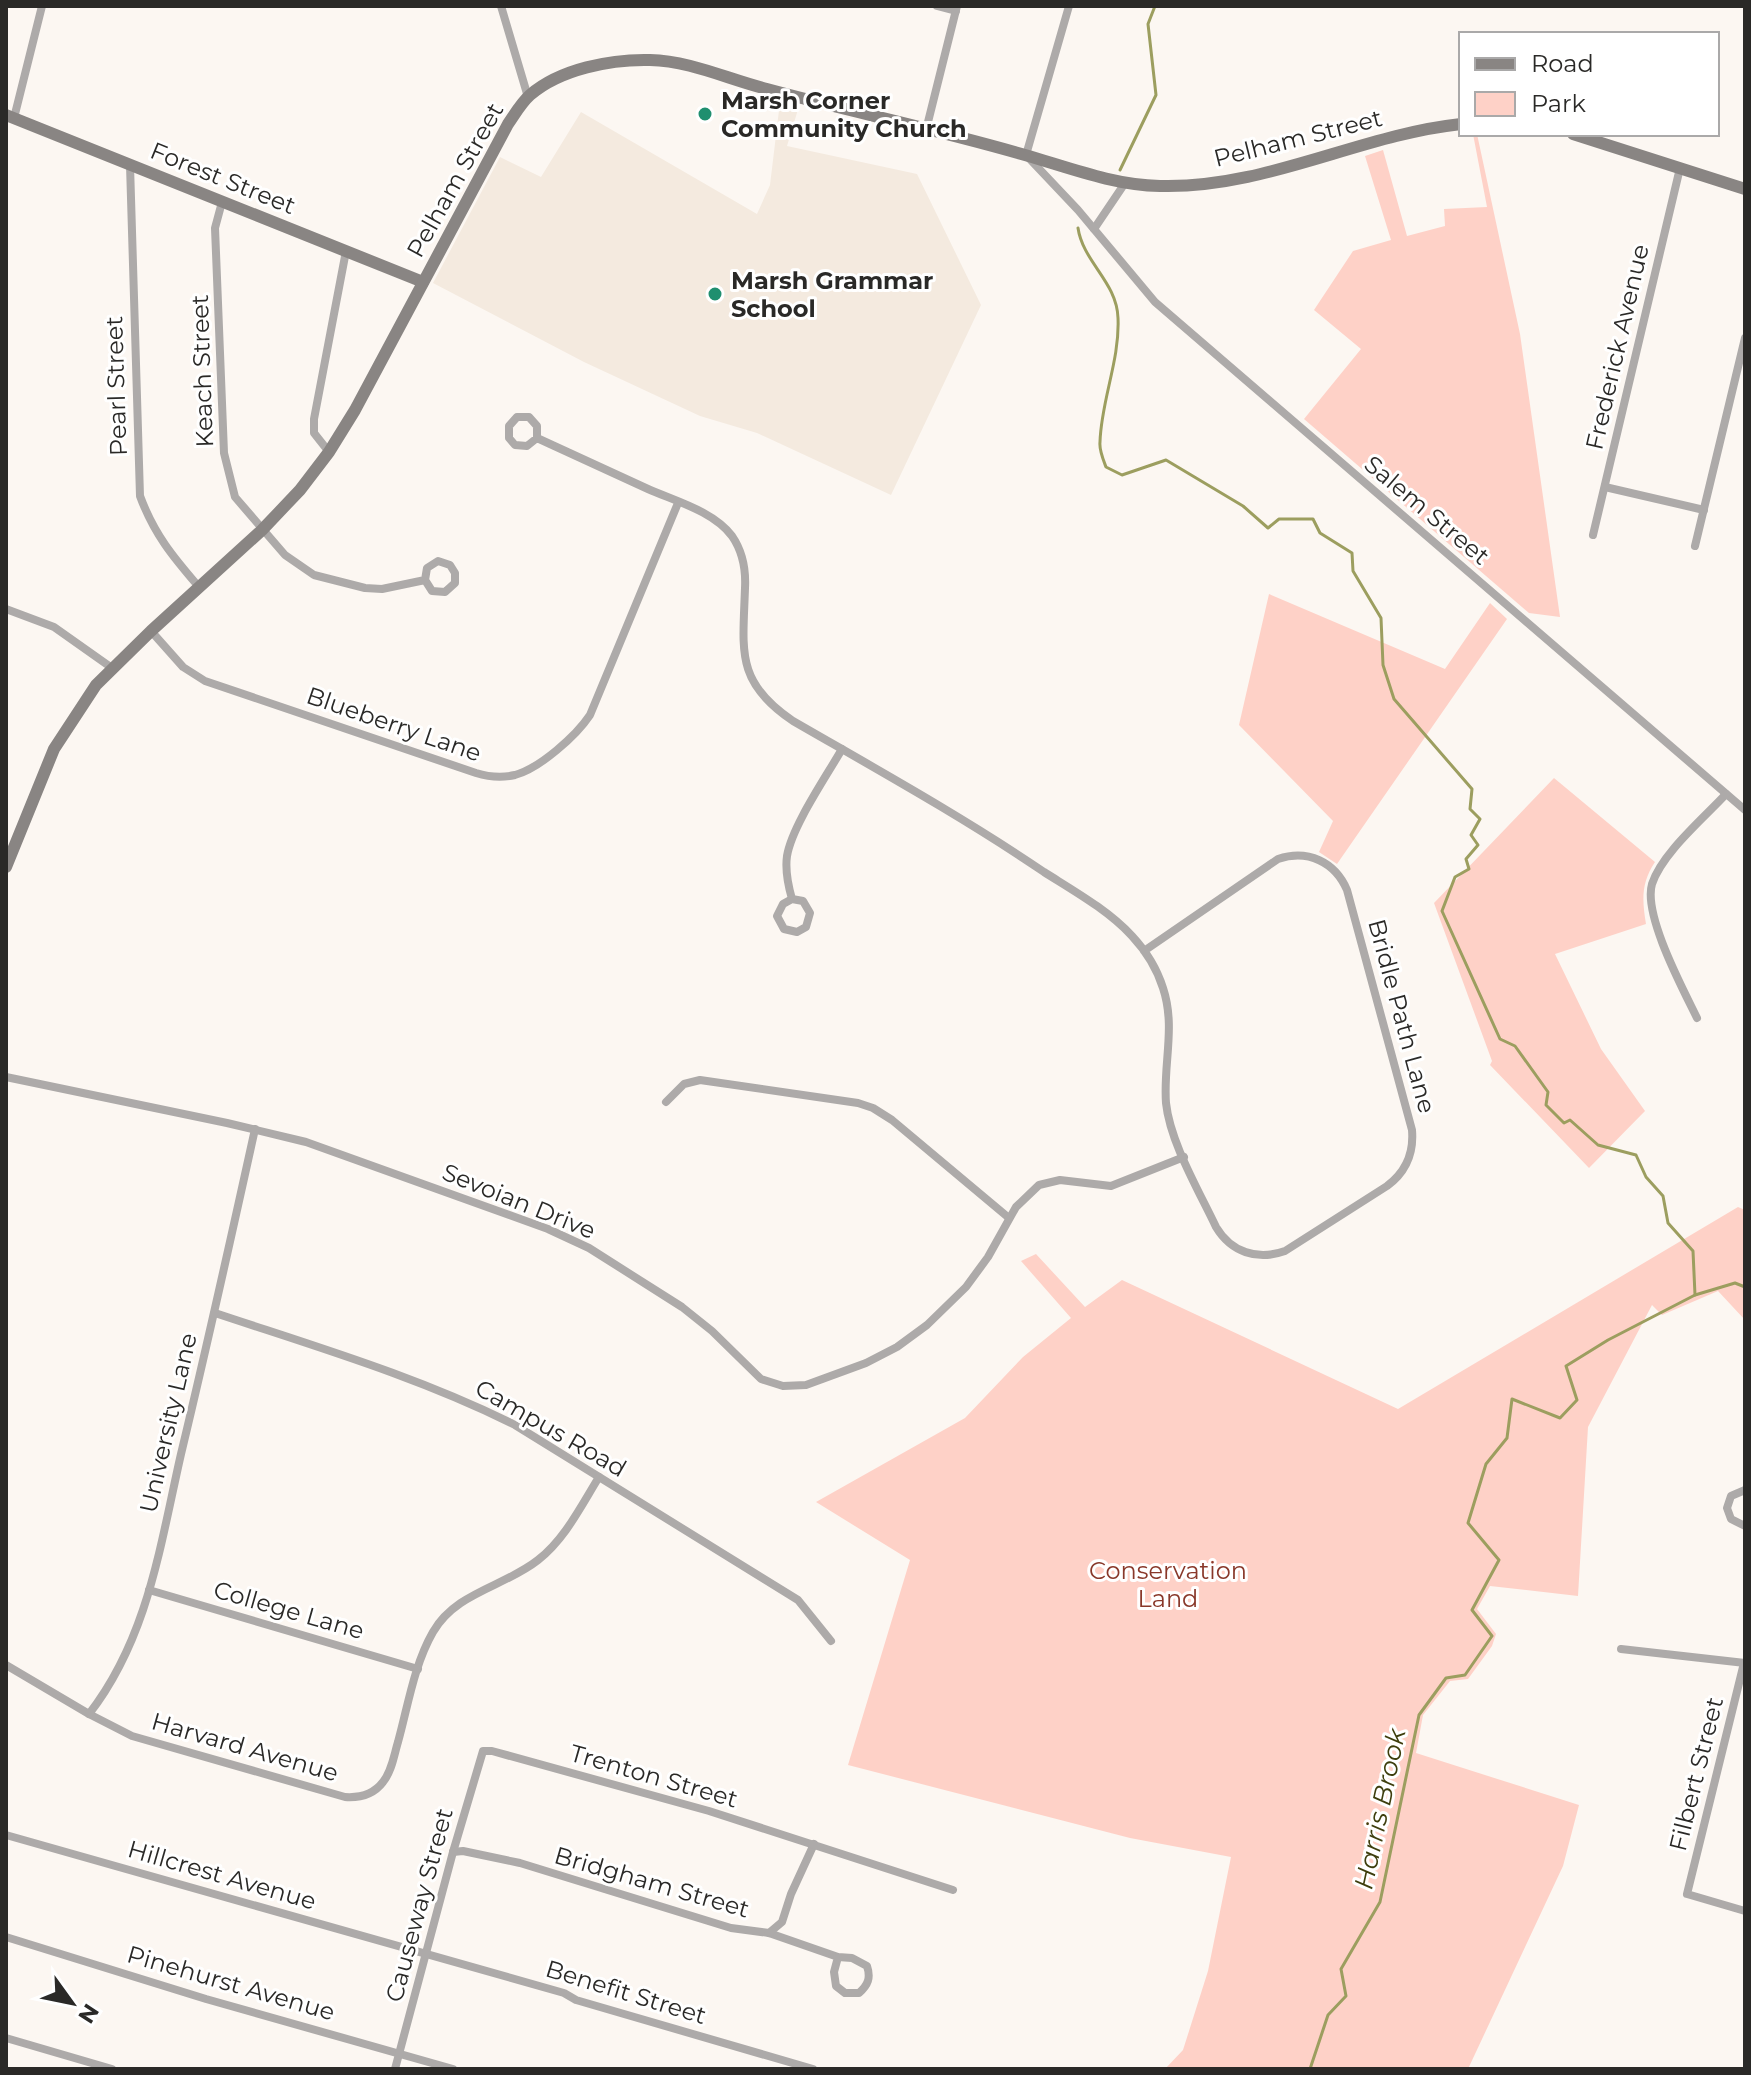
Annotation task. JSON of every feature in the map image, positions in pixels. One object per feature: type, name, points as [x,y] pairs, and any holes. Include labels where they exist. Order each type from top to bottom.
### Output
[{"type":"street","points":[[10,117],[42,6]]},
{"type":"street","points":[[501,6],[528,97]]},
{"type":"street","points":[[926,130],[956,8],[937,6]]},
{"type":"street","points":[[1026,155],[1069,6]]},
{"type":"street","name":"Pelham Street","points":[[6,867],[54,749],[81,704],[112,668],[262,530],[300,490],[329,452],[355,410],[500,137],[528,97],[542,86],[574,72],[628,60],[665,60],[1026,155],[1076,172],[1125,183],[1161,186],[1253,177],[1414,131],[1459,124]]},
{"type":"street","name":"Forest Street","points":[[10,117],[423,282]]},
{"type":"street","points":[[1579,136],[1745,189]]},
{"type":"street","name":"Salem Street","points":[[1026,155],[1155,302],[1745,810]]},
{"type":"street","name":"Pearl Street","points":[[130,165],[140,496],[164,547],[199,587]]},
{"type":"street","name":"Frederick Avenue","points":[[1593,535],[1680,168]]},
{"type":"street","points":[[1094,229],[1125,183]]},
{"type":"street","name":"Keach Street","points":[[222,202],[215,228],[224,453],[235,497],[291,561],[323,578],[382,589],[425,580]]},
{"type":"street","points":[[329,452],[314,433],[314,419],[346,251]]},
{"type":"street","points":[[1695,546],[1745,338]]},
{"type":"street","name":"Bridle Path Lane","points":[[537,438],[719,523],[742,554],[746,580],[744,655],[752,683],[778,710],[998,841],[1098,907],[1123,927],[1144,951],[1158,976],[1167,1004],[1170,1033],[1166,1105],[1174,1135],[1216,1227],[1225,1240],[1246,1253],[1270,1255],[1292,1247],[1392,1182],[1408,1162],[1413,1137],[1347,890],[1327,864],[1303,855],[1278,859],[1144,951]]},
{"type":"street","points":[[1605,487],[1704,510]]},
{"type":"street","name":"Blueberry Lane","points":[[151,631],[183,667],[205,681],[476,773],[510,776],[534,765],[572,737],[587,720],[678,503]]},
{"type":"street","points":[[6,609],[54,627],[112,668]]},
{"type":"street","points":[[792,899],[786,866],[790,846],[842,749]]},
{"type":"street","points":[[1697,1018],[1667,952],[1653,910],[1651,893],[1655,877],[1664,862],[1726,794]]},
{"type":"street","points":[[792,899],[803,901],[810,913],[808,924],[797,932],[784,929],[777,916],[783,904],[792,899]]},
{"type":"street","name":"Sevoian Drive","points":[[6,1077],[306,1142],[500,1211],[572,1240],[682,1307],[712,1331],[755,1374],[769,1383],[783,1386],[806,1385],[866,1363],[897,1347],[927,1325],[954,1301],[978,1273],[1009,1218],[1028,1193],[1046,1182],[1060,1180],[1111,1186],[1184,1157]]},
{"type":"street","points":[[666,1102],[684,1084],[700,1080],[866,1105],[892,1120],[1009,1218]]},
{"type":"street","name":"University Lane","points":[[89,1714],[109,1688],[127,1655],[149,1590],[255,1129]]},
{"type":"street","name":"Campus Road","points":[[215,1313],[401,1374],[515,1425],[798,1600],[831,1641]]},
{"type":"street","name":"Harvard Avenue","points":[[6,1665],[132,1736],[338,1795],[359,1796],[373,1791],[388,1776],[418,1669],[434,1631],[449,1611],[473,1595],[517,1575],[541,1558],[569,1525],[599,1477]]},
{"type":"street","points":[[1745,1490],[1731,1496],[1727,1508],[1731,1519],[1745,1526]]},
{"type":"street","name":"College Lane","points":[[149,1590],[418,1669]]},
{"type":"street","points":[[1621,1649],[1744,1663]]},
{"type":"street","name":"Filbert Street","points":[[1744,1663],[1687,1894],[1745,1911]]},
{"type":"street","name":"Trenton Street","points":[[483,1751],[666,1799],[953,1890]]},
{"type":"street","name":"Causeway Street","points":[[395,2069],[483,1751]]},
{"type":"street","name":"Hillcrest Avenue","points":[[6,1835],[426,1954]]},
{"type":"street","points":[[769,1933],[782,1922],[814,1844]]},
{"type":"street","name":"Bridgham Street","points":[[453,1852],[463,1851],[520,1863],[731,1928],[769,1933],[838,1957],[852,1958],[867,1966],[870,1974],[868,1983],[859,1993],[845,1993],[836,1986],[834,1972],[838,1957]]},
{"type":"street","name":"Pinehurst Avenue","points":[[6,1937],[206,1999],[453,2069]]},
{"type":"street","name":"Benefit Street","points":[[426,1954],[813,2069]]},
{"type":"street","points":[[6,2038],[112,2069]]},
{"type":"shaded area","name":"Marsh Grammar School","points":[[780,102],[799,106],[787,146],[917,174],[981,305],[891,495],[757,433],[700,416],[584,362],[433,283],[500,157],[541,177],[581,112],[757,214],[770,185]]},
{"type":"green space","points":[[1473,136],[1477,136],[1520,334],[1560,617],[1529,613],[1304,419],[1361,349],[1314,310],[1353,251],[1391,240],[1365,156],[1383,150],[1407,236],[1445,226],[1444,209],[1487,207]]},
{"type":"green space","points":[[1269,594],[1445,669],[1490,603],[1507,619],[1337,864],[1319,852],[1333,821],[1239,725]]},
{"type":"green space","points":[[1554,778],[1655,862],[1644,892],[1646,924],[1555,954],[1601,1049],[1645,1111],[1589,1168],[1490,1065],[1492,1061],[1434,903]]},
{"type":"green space","name":"Conservation Land","points":[[1738,1207],[1745,1210],[1745,1320],[1718,1291],[1662,1315],[1652,1305],[1588,1427],[1578,1596],[1490,1586],[1477,1609],[1496,1634],[1492,1646],[1468,1679],[1450,1681],[1423,1715],[1416,1753],[1579,1805],[1563,1866],[1468,2069],[1165,2069],[1183,2050],[1208,1971],[1231,1857],[1130,1838],[848,1765],[910,1560],[816,1502],[965,1418],[1023,1357],[1071,1318],[1021,1261],[1036,1254],[1085,1307],[1122,1280],[1398,1409]]},
{"type":"waterway","name":"Harris Brook","points":[[1120,170],[1156,95],[1148,24],[1155,6]]},
{"type":"waterway","name":"Harris Brook","points":[[1078,228],[1086,251],[1112,294],[1118,318],[1116,349],[1101,427],[1100,448],[1106,467],[1122,475],[1166,460],[1243,506],[1268,528],[1279,519],[1313,519],[1320,533],[1352,553],[1353,571],[1381,618],[1383,665],[1394,699],[1472,789],[1470,809],[1480,819],[1471,835],[1478,845],[1466,859],[1469,869],[1455,877],[1442,911],[1500,1039],[1515,1046],[1548,1092],[1546,1105],[1564,1123],[1570,1120],[1598,1145],[1636,1155],[1646,1177],[1663,1196],[1668,1223],[1693,1251],[1695,1295],[1608,1340],[1566,1366],[1577,1400],[1560,1418],[1512,1399],[1507,1438],[1486,1464],[1468,1523],[1499,1560],[1472,1610],[1492,1636],[1465,1675],[1446,1678],[1419,1715],[1380,1902],[1341,1969],[1346,1996],[1328,2015],[1310,2069]]},
{"type":"waterway","points":[[1695,1295],[1735,1283],[1745,1287]]},
{"type":"place","name":"Marsh Corner Community Church","points":[[705,114]]},
{"type":"place","name":"Marsh Grammar School","points":[[715,294]]}]
